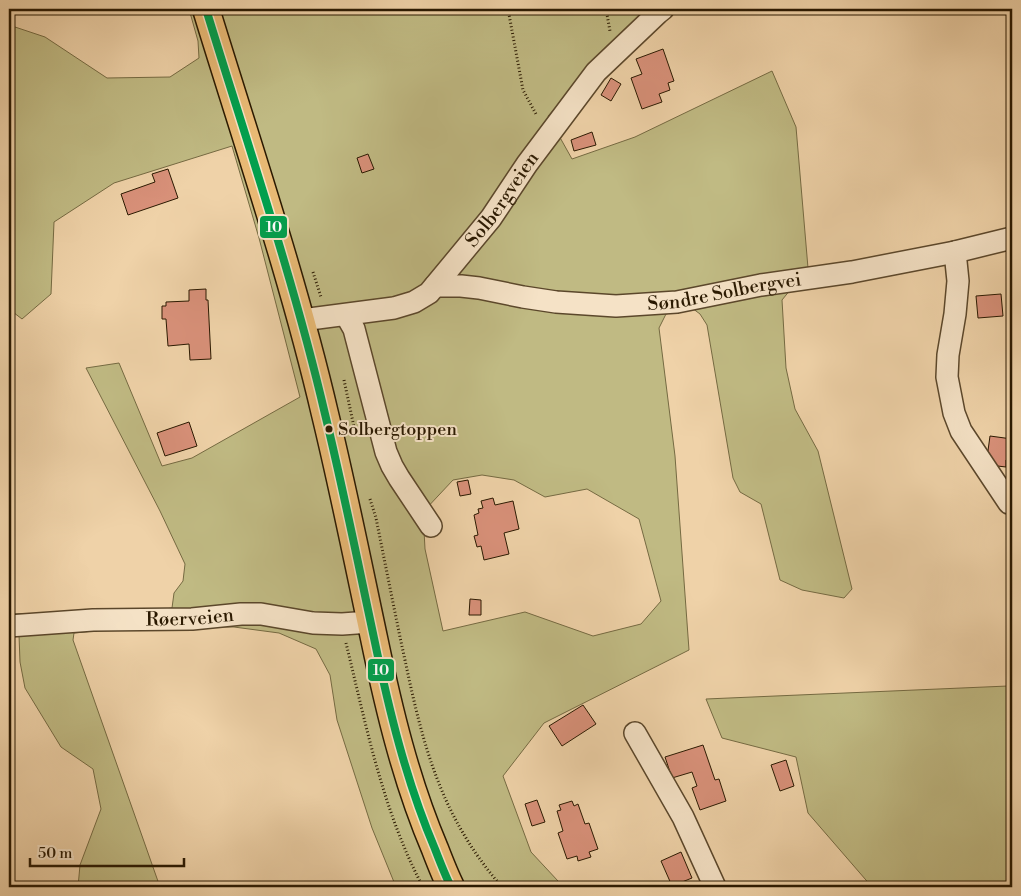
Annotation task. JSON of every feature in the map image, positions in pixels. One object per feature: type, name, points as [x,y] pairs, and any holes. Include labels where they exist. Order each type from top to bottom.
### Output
[{"type":"main road","points":[[206,9],[302,320],[325,412],[387,700],[403,760],[422,818],[451,887]]},
{"type":"street","name":"Solbergveien","points":[[302,320],[404,306],[429,293],[491,218],[527,164],[596,72],[664,9]]},
{"type":"street","name":"Søndre Solbergvei","points":[[435,286],[461,286],[556,302],[616,306],[676,302],[761,285],[852,272],[955,252],[1012,238]]},
{"type":"street","points":[[955,252],[958,282],[948,355],[947,377],[954,413],[961,431],[1009,503]]},
{"type":"street","points":[[346,315],[354,329],[386,452],[392,466],[431,526]]},
{"type":"street","name":"Røerveien","points":[[9,626],[93,620],[192,619],[241,614],[261,614],[313,623],[342,624],[370,622]]},
{"type":"street","points":[[635,733],[683,817],[715,887]]},
{"type":"path","points":[[508,9],[523,90],[548,137]]},
{"type":"shaded area","points":[[189,9],[647,9],[548,116],[572,159],[635,137],[772,71],[796,127],[808,268],[782,300],[786,368],[795,409],[818,451],[852,589],[844,598],[802,590],[780,580],[761,504],[740,492],[733,478],[707,325],[700,314],[692,308],[666,314],[659,328],[675,456],[689,650],[544,723],[503,776],[531,852],[558,881],[559,887],[396,887],[372,828],[337,720],[330,675],[316,649],[279,633],[234,627],[143,626],[74,633],[73,640],[160,887],[78,887],[80,865],[101,809],[93,769],[61,747],[25,688],[20,662],[19,635],[9,635],[9,614],[150,611],[172,608],[174,593],[183,581],[185,564],[160,511],[86,368],[119,363],[162,466],[192,458],[300,397],[259,238],[232,146],[114,183],[54,222],[51,294],[22,319],[9,309],[9,25],[45,37],[107,78],[170,77],[199,58],[198,41]],"holes":[[[482,475],[514,480],[545,497],[587,489],[639,519],[661,601],[641,624],[593,636],[525,612],[443,631],[425,549],[423,512],[453,480]]]},
{"type":"shaded area","points":[[1008,686],[1012,688],[1012,887],[872,887],[808,813],[796,757],[722,738],[706,699]]},
{"type":"building","points":[[663,49],[674,81],[668,83],[670,90],[659,94],[662,102],[642,109],[631,78],[642,74],[636,59]]},
{"type":"building","points":[[611,78],[621,84],[611,101],[601,95]]},
{"type":"building","points":[[592,132],[596,145],[574,151],[571,140]]},
{"type":"building","points":[[368,154],[374,169],[362,173],[357,158]]},
{"type":"building","points":[[168,169],[178,198],[128,215],[121,194],[155,182],[152,174]]},
{"type":"building","points":[[206,289],[211,359],[190,360],[189,344],[168,346],[166,319],[162,319],[162,306],[166,306],[166,302],[189,301],[189,290]]},
{"type":"building","points":[[1001,294],[1003,316],[978,318],[976,296]]},
{"type":"building","points":[[189,422],[197,446],[165,456],[157,433]]},
{"type":"building","points":[[990,436],[1012,439],[1012,461],[1006,460],[1006,467],[989,465],[987,458]]},
{"type":"building","points":[[468,480],[471,494],[460,496],[457,482]]},
{"type":"building","points":[[493,498],[495,505],[513,501],[519,529],[504,533],[509,554],[484,560],[481,546],[477,547],[474,536],[478,535],[474,515],[479,513],[478,509],[483,508],[481,501]]},
{"type":"building","points":[[470,599],[481,600],[481,615],[469,615]]},
{"type":"building","points":[[583,705],[596,724],[562,746],[549,726]]},
{"type":"building","points":[[703,745],[715,780],[719,779],[726,801],[700,810],[692,788],[697,786],[692,772],[672,778],[665,757]]},
{"type":"building","points":[[786,760],[794,786],[780,791],[771,765]]},
{"type":"building","points":[[537,800],[545,822],[532,826],[525,804]]},
{"type":"building","points":[[572,801],[574,806],[578,804],[585,824],[589,823],[598,849],[589,852],[591,857],[578,861],[577,856],[567,859],[558,833],[563,831],[557,811],[561,810],[559,805]]},
{"type":"building","points":[[681,852],[692,878],[672,886],[661,861]]},
{"type":"transit line","name":"10","points":[[206,9],[299,312],[338,470],[399,745],[415,797],[451,887]]},
{"type":"place","name":"Solbergtoppen","points":[[329,429]]}]
